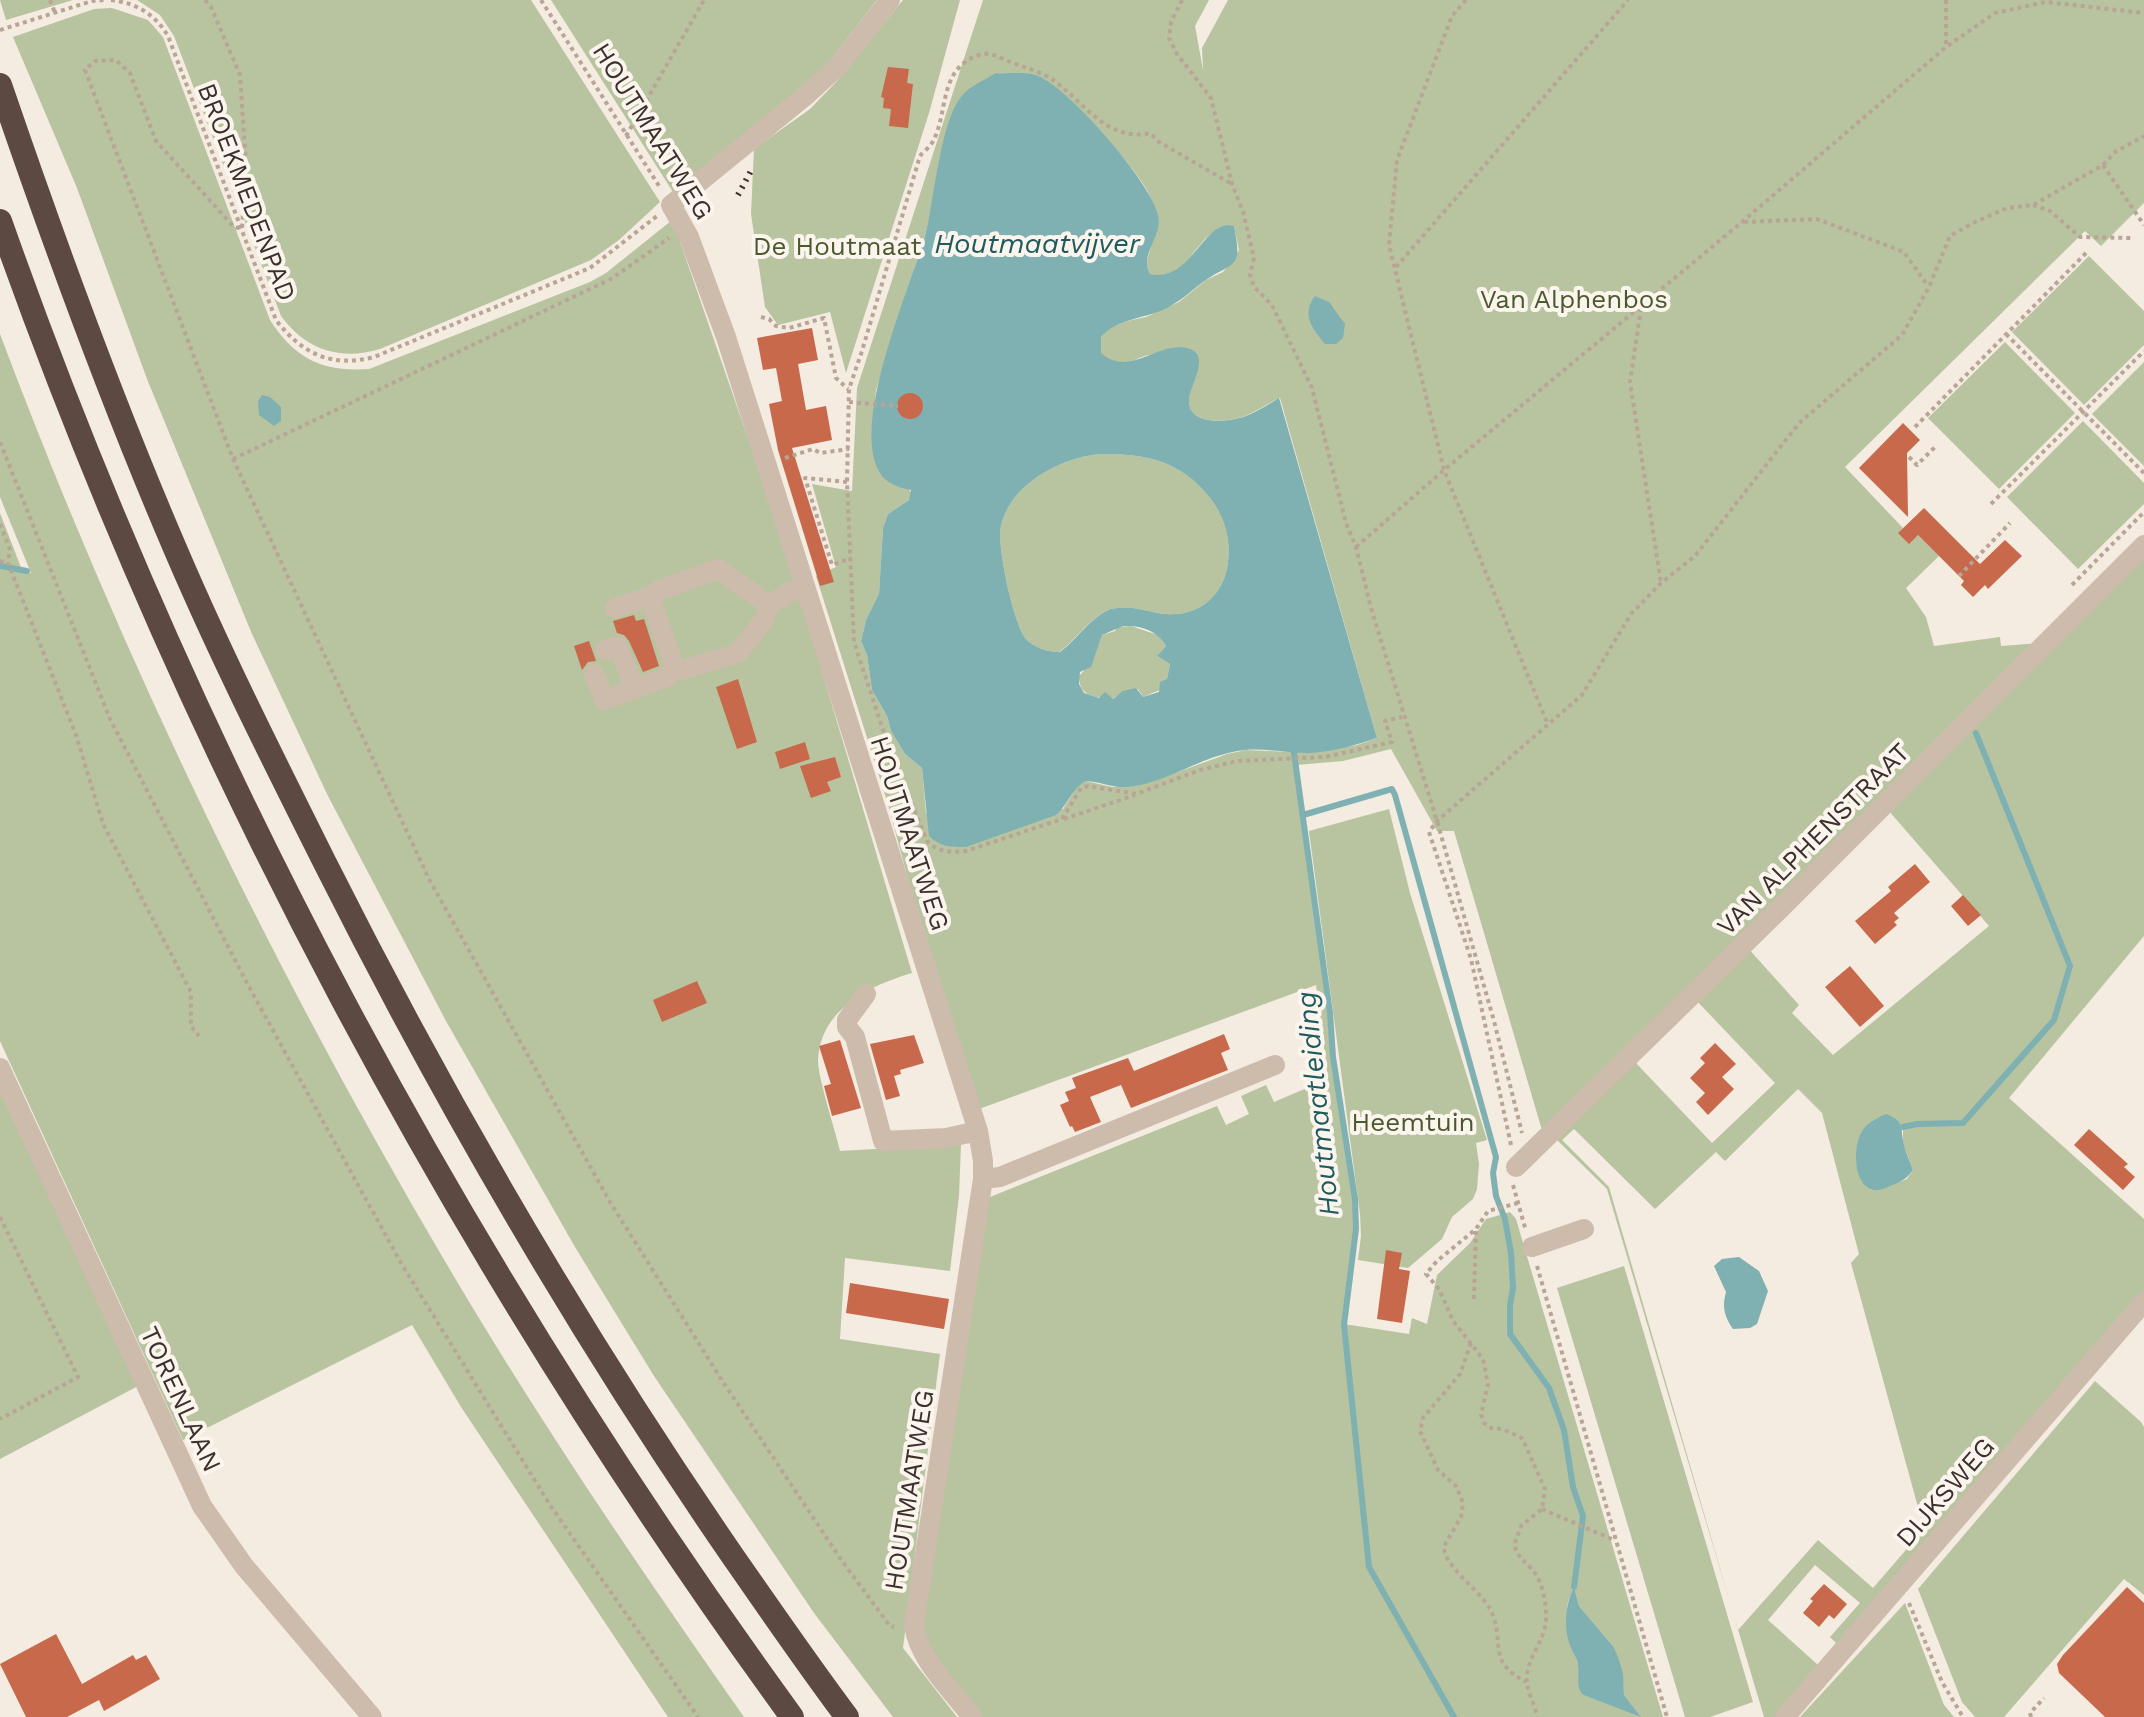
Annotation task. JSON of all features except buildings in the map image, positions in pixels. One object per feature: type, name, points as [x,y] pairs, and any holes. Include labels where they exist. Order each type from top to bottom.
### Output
[{"type":"highway","points":[[0,85],[61,259],[178,555],[270,754],[397,1008],[495,1182],[576,1317],[690,1493],[847,1717]]},
{"type":"highway","points":[[0,221],[65,398],[137,577],[231,780],[382,1073],[458,1208],[566,1384],[658,1527],[792,1717]]},
{"type":"street","points":[[671,205],[838,66],[890,0]]},
{"type":"street","name":"HOUTMAATWEG","points":[[671,205],[685,227],[768,464],[978,1131],[983,1179],[915,1634]]},
{"type":"street","name":"VAN ALPHENSTRAAT","points":[[1516,1167],[2144,545]]},
{"type":"street","points":[[615,608],[718,569],[769,605]]},
{"type":"street","points":[[676,668],[689,670],[738,653],[764,620],[769,605],[805,587]]},
{"type":"street","points":[[654,595],[652,603],[676,668]]},
{"type":"street","points":[[605,650],[617,646],[635,687]]},
{"type":"street","points":[[594,674],[605,700],[666,677],[676,668]]},
{"type":"street","points":[[866,994],[848,1015],[847,1027],[855,1037],[883,1141],[946,1138],[978,1131]]},
{"type":"street","points":[[983,1179],[1000,1177],[1275,1065]]},
{"type":"street","name":"TORENLAAN","points":[[0,1068],[202,1506],[244,1566],[372,1717]]},
{"type":"street","points":[[1532,1247],[1584,1229]]},
{"type":"street","name":"DIJKSWEG","points":[[1785,1717],[2144,1302]]},
{"type":"street","points":[[915,1634],[927,1658],[972,1717]]},
{"type":"path","points":[[50,0],[55,13]]},
{"type":"path","points":[[0,30],[92,1],[105,0]]},
{"type":"path","name":"BROEKMEDENPAD","points":[[111,0],[142,9],[163,27],[276,320],[294,341],[318,357],[332,361],[360,361],[374,357],[590,268],[671,205]]},
{"type":"path","points":[[205,0],[211,7],[240,75],[246,164],[242,229],[234,227],[156,141],[130,73],[116,60],[95,61],[85,70],[236,458],[429,879],[610,1202],[723,1382],[842,1561],[890,1626],[915,1634]]},
{"type":"path","name":"HOUTMAATWEG","points":[[541,0],[671,205]]},
{"type":"path","points":[[626,136],[704,0]]},
{"type":"path","points":[[1182,0],[1171,22],[1169,38],[1177,54],[1211,98],[1254,258],[1250,274],[1254,287],[1272,305],[1312,388],[1400,718],[1437,821],[1522,1131],[1516,1167]]},
{"type":"path","points":[[1466,0],[1452,16],[1397,160],[1389,245],[1444,470],[1548,725]]},
{"type":"path","points":[[1396,267],[1628,0]]},
{"type":"path","points":[[1946,0],[1946,47]]},
{"type":"path","points":[[1356,547],[1946,47],[1995,13],[2046,2],[2144,13]]},
{"type":"path","points":[[1232,184],[1159,142],[1150,133],[1136,136],[1121,134],[1106,126],[1050,78],[987,52],[959,66],[947,90],[933,142],[920,156],[849,389],[847,482],[854,642],[887,742],[927,841],[940,851],[966,851],[1200,770],[1237,761],[1325,757],[1392,742],[1385,721],[1400,718]]},
{"type":"path","points":[[1516,1167],[1471,959],[1429,832],[1437,821],[1582,695],[1631,614],[1661,583],[1695,556],[1799,423],[1902,335],[1929,287],[1950,236],[2007,208],[2033,205],[2103,165],[2115,152],[2144,136]]},
{"type":"path","points":[[2103,165],[2144,225]]},
{"type":"path","points":[[2033,205],[2050,211],[2080,237],[2131,238]]},
{"type":"path","points":[[1742,222],[1817,219],[1904,252],[1929,287]]},
{"type":"path","points":[[236,458],[611,279],[685,227]]},
{"type":"path","points":[[1915,427],[2087,252]]},
{"type":"path","points":[[1642,305],[1630,382],[1661,583]]},
{"type":"path","points":[[761,317],[769,319],[776,326],[789,328],[824,318],[836,378],[849,389]]},
{"type":"path","points":[[2006,334],[2144,473]]},
{"type":"path","points":[[1991,504],[2144,351]]},
{"type":"path","points":[[849,402],[898,406]]},
{"type":"path","points":[[0,442],[110,719],[255,999],[401,1263],[550,1505],[698,1717]]},
{"type":"path","points":[[1909,457],[1917,465],[1935,447]]},
{"type":"path","points":[[768,464],[813,449],[820,453],[849,449]]},
{"type":"path","points":[[847,482],[805,478],[832,565],[851,558]]},
{"type":"path","points":[[2072,585],[2144,512]]},
{"type":"path","points":[[1959,576],[2010,523]]},
{"type":"path","points":[[0,524],[10,550],[10,567],[76,735],[103,824],[191,992],[191,1026],[199,1036]]},
{"type":"path","points":[[0,561],[10,567]]},
{"type":"path","points":[[1062,819],[1081,788],[1088,786],[1136,794]]},
{"type":"path","points":[[1537,1717],[1526,1682],[1546,1617],[1541,1582],[1514,1545],[1521,1526],[1542,1509],[1545,1489],[1522,1438],[1484,1423],[1481,1415],[1488,1384],[1483,1359],[1453,1321],[1439,1289],[1426,1274],[1476,1229],[1488,1211],[1518,1203],[1667,1717]]},
{"type":"path","points":[[0,1217],[78,1377],[0,1419]]},
{"type":"path","points":[[1474,1299],[1476,1229]]},
{"type":"path","points":[[1471,1343],[1460,1374],[1423,1418],[1420,1431],[1438,1470],[1456,1486],[1463,1503],[1461,1517],[1444,1546],[1446,1561],[1466,1578],[1492,1612],[1499,1656],[1510,1674],[1526,1682]]},
{"type":"path","points":[[1542,1509],[1615,1540]]},
{"type":"path","points":[[1901,1582],[1942,1682],[1963,1717]]},
{"type":"path","points":[[2031,1717],[2030,1713],[2044,1698]]},
{"type":"green space","points":[[0,0],[73,0],[6,20]]},
{"type":"green space","points":[[137,0],[531,0],[660,202],[619,240],[591,260],[380,349],[351,354],[325,350],[301,337],[281,316],[174,36],[160,15]]},
{"type":"green space","points":[[551,0],[877,0],[828,63],[797,93],[673,192]]},
{"type":"green space","name":"De Houtmaat","points":[[903,0],[960,0],[929,113],[846,373],[830,312],[778,325],[765,307],[751,214],[754,149],[810,109],[838,80]]},
{"type":"green space","name":"Van Alphenbos","points":[[983,0],[1209,0],[1195,26],[1203,70],[1202,48],[1228,0],[2144,0],[2144,203],[2101,246],[2085,231],[1845,467],[1903,528],[1899,533],[1909,543],[1918,535],[1939,556],[1906,588],[1926,617],[1934,646],[2000,637],[2001,646],[2041,643],[1544,1137],[1454,831],[1437,831],[1391,749],[1343,761],[1296,765],[1330,1013],[1333,1057],[1355,1199],[1356,1229],[1344,1324],[1409,1334],[1412,1318],[1427,1324],[1437,1275],[1470,1243],[1486,1219],[1510,1212],[1516,1219],[1663,1717],[981,1717],[929,1649],[923,1623],[985,1199],[1217,1106],[1226,1125],[1249,1114],[1241,1096],[1266,1085],[1274,1102],[1328,1079],[1316,985],[979,1109],[931,964],[887,801],[816,576],[836,567],[812,484],[852,491],[857,388]],"holes":[[[996,73],[1034,74],[1050,83],[1103,134],[1136,174],[1152,202],[1152,235],[1147,263],[1150,274],[1172,272],[1188,260],[1208,236],[1234,226],[1239,250],[1223,272],[1206,280],[1179,302],[1146,317],[1107,329],[1101,337],[1101,354],[1117,363],[1160,354],[1199,365],[1189,403],[1196,416],[1204,419],[1221,421],[1238,418],[1280,398],[1377,738],[1311,753],[1246,750],[1148,783],[1112,787],[1086,781],[1078,785],[1063,809],[926,813],[922,768],[905,754],[891,731],[887,716],[872,690],[867,655],[861,641],[866,620],[879,595],[883,528],[888,514],[909,500],[912,494],[872,433],[876,390],[926,232],[943,148]],[[1574,1588],[1579,1606],[1613,1646],[1624,1695],[1640,1716],[1583,1695],[1567,1616],[1569,1598]]]},
{"type":"green space","points":[[112,8],[148,20],[163,37],[270,320],[290,345],[312,361],[338,368],[369,369],[590,282],[606,273],[671,221],[675,227],[781,534],[912,973],[880,984],[850,1002],[838,1013],[821,1042],[819,1068],[840,1151],[961,1144],[959,1196],[950,1271],[845,1258],[840,1339],[940,1354],[903,1648],[957,1717],[893,1717],[814,1613],[654,1376],[575,1247],[446,1021],[328,796],[252,634],[147,379],[77,188],[13,37],[94,9]]},
{"type":"green space","points":[[2089,256],[2144,311],[2144,345],[2084,405],[2012,332]]},
{"type":"green space","points":[[0,334],[48,458],[154,704],[270,944],[333,1063],[465,1295],[532,1403],[744,1717],[668,1717],[461,1407],[412,1325],[183,1440],[0,1041],[0,569],[31,573],[0,497]]},
{"type":"green space","points":[[2005,342],[2075,413],[1999,489],[1928,418]]},
{"type":"green space","points":[[2144,362],[2144,466],[2092,414]]},
{"type":"green space","points":[[2083,421],[2144,483],[2144,504],[2078,569],[2007,497]]},
{"type":"green space","points":[[1101,454],[1161,462],[1174,467],[1199,485],[1223,520],[1229,552],[1226,573],[1209,601],[1190,612],[1166,614],[1132,608],[1111,609],[1103,612],[1059,652],[1046,650],[1026,639],[1016,618],[1004,566],[1001,526],[1015,497],[1040,475],[1070,461]]},
{"type":"green space","points":[[0,513],[22,570],[0,564]]},
{"type":"green space","points":[[2144,557],[2144,936],[2009,1098],[2144,1219],[2144,1293],[1841,1642],[1836,1643],[1830,1637],[1860,1603],[1815,1565],[1768,1620],[1818,1665],[1776,1717],[1764,1717],[1738,1630],[1818,1540],[1873,1588],[1924,1529],[1851,1263],[1859,1254],[1822,1113],[1798,1089],[1725,1161],[1716,1152],[1655,1209],[1574,1129],[1562,1140],[1609,1187],[1732,1609],[1607,1189],[1557,1140],[1634,1061],[1712,1143],[1775,1083],[1695,999],[1746,946],[1799,1005],[1792,1013],[1833,1055],[1989,926],[1888,810]],"holes":[[[1903,1126],[1903,1143],[1913,1170],[1907,1179],[1889,1186]]]},
{"type":"green space","points":[[1131,626],[1158,635],[1166,646],[1157,656],[1170,664],[1167,679],[1160,690],[1143,697],[1138,689],[1123,692],[1112,699],[1085,692],[1079,676],[1091,663],[1102,635],[1115,631],[1117,627]]},
{"type":"green space","name":"Heemtuin","points":[[1389,809],[1410,893],[1487,1140],[1476,1143],[1479,1164],[1473,1199],[1452,1217],[1442,1239],[1408,1268],[1358,1260],[1360,1214],[1309,831]]},
{"type":"green space","points":[[0,1091],[138,1386],[0,1459]]},
{"type":"green space","points":[[1624,1266],[1753,1702],[1710,1717],[1685,1717],[1557,1288]]},
{"type":"green space","points":[[2095,1381],[2144,1427],[2144,1595],[2124,1579],[2004,1717],[1975,1717],[1962,1702],[1918,1589]]},
{"type":"green space","points":[[1905,1603],[1944,1705],[1954,1717],[1800,1717]]},
{"type":"water","name":"Houtmaatvijver","points":[[996,73],[1039,76],[1053,85],[1089,118],[1126,160],[1141,181],[1158,215],[1157,231],[1147,259],[1150,274],[1164,274],[1176,269],[1214,231],[1223,226],[1234,226],[1237,251],[1234,263],[1168,307],[1114,326],[1101,337],[1101,353],[1123,362],[1167,349],[1190,349],[1199,358],[1199,365],[1189,400],[1195,415],[1203,419],[1221,421],[1239,418],[1279,398],[1377,738],[1312,753],[1245,750],[1128,787],[1086,781],[1056,815],[966,847],[955,847],[929,836],[922,768],[905,754],[891,731],[887,716],[872,690],[867,655],[861,641],[866,620],[879,594],[883,528],[888,514],[909,500],[911,490],[882,477],[872,451],[872,422],[886,355],[926,232],[948,124],[964,93]],"holes":[[[1101,454],[1161,462],[1174,467],[1199,485],[1223,520],[1229,552],[1226,573],[1209,601],[1190,612],[1166,614],[1132,608],[1111,609],[1097,617],[1060,652],[1046,650],[1026,639],[1016,618],[1004,566],[1001,526],[1015,497],[1040,475],[1070,461]],[[1123,626],[1136,626],[1158,636],[1166,646],[1157,656],[1170,664],[1167,679],[1160,682],[1159,692],[1143,697],[1136,688],[1123,691],[1113,699],[1105,692],[1099,698],[1084,693],[1079,684],[1080,672],[1091,667],[1102,635]]]},
{"type":"water","points":[[1315,296],[1329,302],[1345,324],[1343,338],[1336,344],[1325,344],[1310,321],[1309,309]]},
{"type":"water","points":[[262,395],[270,397],[281,407],[281,421],[274,426],[259,415],[258,401]]},
{"type":"water","points":[[1886,1114],[1901,1126],[1913,1170],[1900,1182],[1874,1190],[1862,1182],[1859,1174],[1856,1157],[1858,1140],[1865,1127]]},
{"type":"water","points":[[1739,1257],[1759,1271],[1768,1291],[1757,1324],[1750,1328],[1733,1329],[1725,1311],[1726,1292],[1714,1266],[1722,1259]]},
{"type":"water","points":[[1574,1587],[1579,1606],[1613,1646],[1623,1673],[1624,1695],[1641,1717],[1581,1692],[1577,1661],[1568,1641],[1566,1625]]},
{"type":"waterway","points":[[0,566],[27,571]]},
{"type":"waterway","points":[[1903,1127],[1963,1123],[2054,1020],[2070,966],[1976,733]]},
{"type":"waterway","name":"Houtmaatleiding","points":[[1294,753],[1330,1013],[1333,1057],[1355,1199],[1356,1229],[1344,1325],[1369,1567],[1454,1717]]},
{"type":"waterway","points":[[1303,815],[1392,789],[1395,795],[1496,1157],[1493,1173],[1496,1196],[1505,1219],[1511,1253],[1513,1288],[1510,1334],[1549,1388],[1564,1430],[1573,1487],[1583,1516],[1574,1587]]},
{"type":"railway","points":[[738,195],[752,169]]}]
